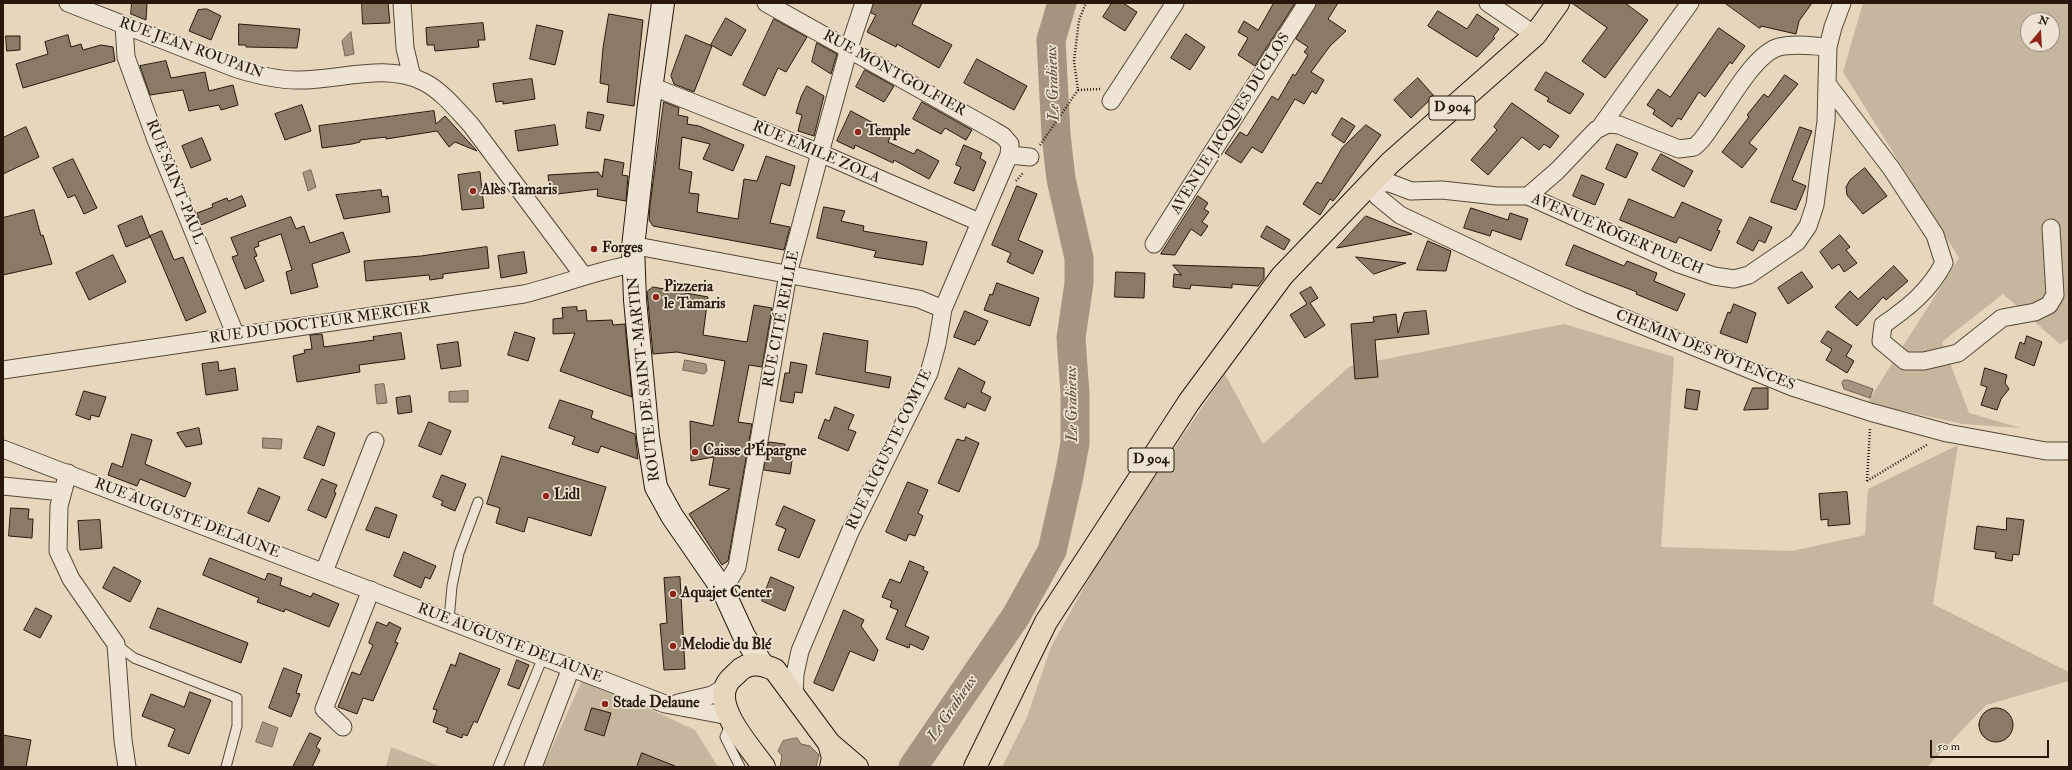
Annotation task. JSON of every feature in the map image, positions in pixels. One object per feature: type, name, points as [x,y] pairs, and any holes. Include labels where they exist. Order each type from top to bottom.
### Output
[{"type":"main road","name":"ROUTE DE SAINT-MARTIN","points":[[663,3],[651,86],[633,255],[634,300],[648,437],[656,487],[672,516],[723,590],[759,667],[794,696],[829,743],[833,758],[830,767]]},
{"type":"main road","name":"D 904","points":[[975,767],[1046,622],[1189,402],[1282,276],[1370,183],[1535,35],[1558,3]]},
{"type":"main road","points":[[759,667],[725,687],[724,704],[730,718],[764,767]]},
{"type":"main road","points":[[829,743],[857,767]]},
{"type":"street","name":"RUE JEAN ROUPAIN","points":[[68,3],[264,77],[298,80],[391,73],[412,77],[425,83],[450,103],[471,125],[583,275]]},
{"type":"street","points":[[402,3],[405,48],[412,77]]},
{"type":"street","name":"RUE MONTGOLFIER","points":[[766,3],[849,48],[1003,136],[1010,144],[1009,155]]},
{"type":"street","name":"RUE CITÉ REILLE","points":[[723,590],[737,567],[788,274],[849,48],[864,3]]},
{"type":"street","points":[[1111,101],[1175,3]]},
{"type":"street","name":"AVENUE JACQUES DUCLOS","points":[[1154,244],[1307,3]]},
{"type":"street","points":[[1488,3],[1535,35]]},
{"type":"street","points":[[1528,196],[1557,171],[1601,126],[1690,3]]},
{"type":"street","name":"AVENUE ROGER PUECH","points":[[1370,183],[1390,183],[1411,191],[1442,190],[1497,196],[1528,196],[1679,264],[1714,276],[1734,279],[1749,275],[1797,242],[1808,226],[1816,197],[1826,121],[1828,47],[1833,27],[1842,3]]},
{"type":"street","name":"RUE SAINT-PAUL","points":[[124,25],[126,57],[154,133],[236,336]]},
{"type":"street","points":[[1601,126],[1614,124],[1679,149],[1690,148],[1698,144],[1758,61],[1770,51],[1778,47],[1786,46],[1828,47]]},
{"type":"street","points":[[1828,85],[1892,168],[1935,235],[1944,263],[1936,278],[1909,307],[1883,325],[1881,341],[1905,361],[1924,361],[1958,353],[2002,318],[2035,312],[2049,305],[2054,295],[2051,228]]},
{"type":"street","name":"RUE ÉMILE ZOLA","points":[[651,86],[820,153],[979,222]]},
{"type":"street","points":[[1009,155],[1035,152]]},
{"type":"street","name":"RUE AUGUSTE COMTE","points":[[794,696],[795,674],[800,652],[850,532],[929,373],[937,344],[942,309],[1009,155]]},
{"type":"street","name":"CHEMIN DES POTENCES","points":[[1370,183],[1378,197],[1400,215],[1580,300],[1792,387],[1870,412],[1947,433],[2046,451],[2069,450]]},
{"type":"street","name":"RUE DU DOCTEUR MERCIER","points":[[3,370],[524,294],[553,287],[633,255],[642,247],[919,298],[942,309]]},
{"type":"street","points":[[324,572],[375,441]]},
{"type":"street","name":"RUE AUGUSTE DELAUNE","points":[[3,449],[665,704],[672,704],[712,695],[725,687]]},
{"type":"street","points":[[68,473],[62,492],[58,526],[58,551],[71,579],[116,644],[123,740],[127,767]]},
{"type":"street","points":[[3,486],[62,492]]},
{"type":"street","points":[[342,727],[324,709],[371,590]]},
{"type":"street","name":"RUE AUGUSTE COMTE","points":[[759,667],[788,663],[800,652]]},
{"type":"street","points":[[533,767],[571,668]]},
{"type":"street","name":"RUE AUGUSTE DELAUNE","points":[[672,704],[730,718]]},
{"type":"lane","points":[[449,620],[452,586],[459,552],[478,502]]},
{"type":"lane","points":[[116,644],[134,658],[237,698],[237,726],[226,767]]},
{"type":"lane","points":[[498,767],[543,657]]},
{"type":"lane","points":[[730,718],[725,737],[740,767]]},
{"type":"path","points":[[1035,152],[1078,90],[1074,61],[1079,20],[1086,3]]},
{"type":"path","points":[[1870,412],[1867,481],[1947,433]]},
{"type":"shaded area","points":[[1863,3],[2069,3],[2069,339],[2060,344],[2003,294],[1942,342],[1969,413],[2021,428],[1963,424],[1867,403],[1959,258],[1843,72]]},
{"type":"shaded area","points":[[351,32],[354,54],[345,56],[342,41]]},
{"type":"shaded area","points":[[311,170],[316,187],[308,191],[303,173]]},
{"type":"shaded area","points":[[1564,324],[1674,357],[1661,547],[1792,551],[1865,535],[1868,489],[1958,445],[1933,604],[2069,672],[2069,681],[1986,705],[1927,767],[1002,767],[1027,717],[1051,647],[1107,546],[1225,374],[1263,444],[1350,366]]},
{"type":"shaded area","points":[[685,360],[706,364],[707,371],[704,374],[683,370]]},
{"type":"shaded area","points":[[1844,380],[1873,389],[1870,398],[1844,389],[1842,383]]},
{"type":"shaded area","points":[[384,384],[387,403],[377,404],[375,385]]},
{"type":"shaded area","points":[[468,391],[468,402],[449,402],[449,392]]},
{"type":"shaded area","points":[[263,438],[282,439],[281,449],[263,448]]},
{"type":"shaded area","name":"Stade Delaune","points":[[583,678],[695,730],[718,767],[543,767]]},
{"type":"shaded area","points":[[263,722],[278,728],[272,747],[256,742]]},
{"type":"shaded area","points":[[797,738],[801,744],[810,746],[819,755],[816,767],[780,767],[782,756],[778,751],[783,741]]},
{"type":"shaded area","points":[[391,747],[442,767],[386,767]]},
{"type":"building","points":[[132,3],[147,3],[146,20],[131,14]]},
{"type":"building","points":[[362,3],[388,3],[390,23],[363,24]]},
{"type":"building","points":[[874,3],[922,3],[912,24],[952,45],[939,68],[897,44],[896,47],[867,32],[876,15],[871,13]]},
{"type":"building","points":[[1112,3],[1123,3],[1137,12],[1125,31],[1103,17]]},
{"type":"building","points":[[1274,3],[1295,3],[1255,66],[1238,55],[1248,38],[1238,32],[1244,21],[1258,30]]},
{"type":"building","points":[[1317,3],[1338,3],[1328,19],[1346,31],[1330,46],[1311,72],[1324,80],[1316,94],[1312,91],[1304,104],[1295,99],[1262,153],[1252,147],[1241,163],[1225,153],[1240,132],[1247,136],[1272,96],[1278,100],[1293,74],[1295,76],[1308,55],[1304,52],[1308,47],[1296,39]]},
{"type":"building","points":[[1572,3],[1625,3],[1648,20],[1605,78],[1582,61],[1607,28]]},
{"type":"building","points":[[1725,3],[1812,3],[1799,21],[1796,34],[1761,26],[1760,28]]},
{"type":"building","points":[[207,9],[221,16],[211,40],[189,31],[198,10]]},
{"type":"building","points":[[1438,11],[1467,29],[1477,14],[1499,29],[1493,37],[1495,38],[1477,57],[1428,26]]},
{"type":"building","points":[[609,14],[643,20],[634,106],[607,102],[609,85],[600,83],[603,48]]},
{"type":"building","points":[[726,18],[746,30],[731,56],[711,45]]},
{"type":"building","points":[[774,19],[807,37],[786,72],[778,68],[765,96],[743,85]]},
{"type":"building","points":[[483,23],[485,40],[478,40],[479,47],[435,51],[434,45],[427,45],[426,28]]},
{"type":"building","points":[[239,24],[300,29],[297,48],[246,47],[246,45],[239,45]]},
{"type":"building","points":[[537,25],[563,31],[555,65],[530,59]]},
{"type":"building","points":[[1719,28],[1745,46],[1732,64],[1730,62],[1705,97],[1699,92],[1681,120],[1678,118],[1672,127],[1653,114],[1655,110],[1647,105],[1658,89],[1670,97]]},
{"type":"building","points":[[1186,34],[1205,47],[1190,70],[1171,58]]},
{"type":"building","points":[[68,35],[71,47],[81,44],[83,50],[101,45],[113,47],[115,61],[23,88],[16,64],[48,54],[45,42]]},
{"type":"building","points":[[686,35],[712,46],[694,92],[674,84],[671,76]]},
{"type":"building","points":[[6,36],[20,36],[20,50],[7,51]]},
{"type":"building","points":[[817,43],[837,54],[831,74],[812,62]]},
{"type":"building","points":[[977,59],[1027,86],[1014,110],[964,83]]},
{"type":"building","points":[[166,61],[171,78],[205,72],[209,91],[233,85],[238,105],[221,110],[219,105],[189,111],[183,90],[150,95],[140,66]]},
{"type":"building","points":[[865,70],[894,86],[884,102],[856,87]]},
{"type":"building","points":[[1546,72],[1584,94],[1570,114],[1547,101],[1549,98],[1535,90]]},
{"type":"building","points":[[1785,75],[1798,84],[1749,143],[1757,149],[1742,168],[1722,152],[1749,117],[1747,115],[1764,94],[1768,97]]},
{"type":"building","points":[[1418,78],[1434,96],[1411,118],[1394,100]]},
{"type":"building","points":[[532,79],[535,99],[503,104],[503,101],[496,102],[493,84]]},
{"type":"building","points":[[807,86],[824,96],[814,136],[798,131],[802,115],[796,113],[801,97]]},
{"type":"building","points":[[664,102],[679,108],[678,115],[688,117],[687,124],[699,126],[744,145],[733,171],[703,159],[710,144],[682,137],[679,169],[692,172],[689,193],[699,194],[697,212],[738,219],[744,179],[757,181],[766,156],[795,166],[790,186],[781,183],[770,223],[790,227],[784,250],[653,226],[649,220],[650,205]]},
{"type":"building","points":[[922,102],[972,130],[966,140],[945,128],[941,134],[913,119]]},
{"type":"building","points":[[1512,103],[1559,136],[1550,148],[1544,144],[1539,150],[1522,137],[1488,175],[1471,160],[1497,130],[1494,127]]},
{"type":"building","points":[[302,105],[311,131],[285,140],[275,114]]},
{"type":"building","points":[[434,111],[436,124],[445,116],[477,151],[455,142],[449,147],[437,131],[386,139],[386,137],[360,140],[360,142],[352,144],[322,148],[319,126]]},
{"type":"building","points":[[851,111],[888,131],[886,133],[891,135],[888,142],[914,154],[917,149],[939,161],[929,179],[894,160],[893,163],[855,145],[854,149],[837,141]]},
{"type":"building","points":[[588,112],[604,115],[600,131],[586,128]]},
{"type":"building","points":[[1342,118],[1355,126],[1344,143],[1332,135]]},
{"type":"building","points":[[555,125],[558,145],[518,151],[515,131]]},
{"type":"building","points":[[1366,125],[1381,135],[1338,195],[1333,201],[1330,199],[1320,215],[1303,204],[1317,182],[1321,184],[1342,148]]},
{"type":"building","points":[[26,127],[39,157],[3,174],[3,138]]},
{"type":"building","points":[[1800,127],[1812,131],[1792,180],[1806,186],[1796,210],[1771,202]]},
{"type":"building","points":[[202,138],[211,160],[191,168],[182,146]]},
{"type":"building","points":[[1617,144],[1638,153],[1626,178],[1606,169]]},
{"type":"building","points":[[964,145],[982,153],[980,158],[986,162],[974,191],[954,183],[961,167],[956,165]]},
{"type":"building","points":[[1661,154],[1693,171],[1684,187],[1652,170]]},
{"type":"building","points":[[73,159],[97,208],[84,214],[75,195],[68,198],[53,168]]},
{"type":"building","points":[[605,159],[624,163],[622,175],[628,176],[626,201],[597,196],[598,189],[557,194],[557,191],[550,192],[548,175],[598,172],[602,177]]},
{"type":"building","points":[[1865,168],[1887,196],[1863,214],[1847,195],[1846,187],[1850,180]]},
{"type":"building","points":[[480,172],[484,208],[462,210],[458,175]]},
{"type":"building","points":[[1582,175],[1604,184],[1595,205],[1573,196]]},
{"type":"building","points":[[1017,186],[1037,194],[1018,240],[1043,251],[1033,274],[1007,262],[1011,253],[992,245]]},
{"type":"building","points":[[381,190],[382,197],[388,196],[390,212],[344,219],[336,195]]},
{"type":"building","points":[[242,196],[246,206],[201,225],[197,213],[213,207],[212,204],[227,198],[228,201]]},
{"type":"building","points":[[1198,196],[1208,203],[1204,209],[1209,212],[1202,222],[1208,226],[1201,236],[1191,229],[1175,255],[1161,254]]},
{"type":"building","points":[[1629,199],[1674,218],[1682,202],[1722,220],[1717,230],[1720,231],[1711,251],[1679,237],[1676,243],[1620,220]]},
{"type":"building","points":[[824,207],[845,211],[841,221],[864,226],[863,231],[927,242],[923,265],[874,257],[876,251],[817,238]]},
{"type":"building","points":[[1471,208],[1508,220],[1510,213],[1528,219],[1521,240],[1492,230],[1490,236],[1464,228]]},
{"type":"building","points":[[34,210],[41,236],[43,235],[52,264],[3,275],[3,218]]},
{"type":"building","points":[[142,216],[150,237],[126,247],[118,226]]},
{"type":"building","points":[[1366,216],[1388,225],[1412,234],[1337,248]]},
{"type":"building","points":[[291,217],[296,229],[304,226],[310,243],[343,232],[350,252],[312,264],[318,287],[291,294],[286,272],[292,270],[281,234],[258,242],[259,246],[254,248],[257,256],[254,257],[264,281],[245,289],[232,257],[238,255],[231,238]]},
{"type":"building","points":[[1750,217],[1772,227],[1765,243],[1759,240],[1753,251],[1737,243]]},
{"type":"building","points":[[1267,226],[1290,240],[1284,250],[1261,237]]},
{"type":"building","points":[[162,231],[174,260],[183,257],[206,312],[186,321],[150,236]]},
{"type":"building","points":[[1840,235],[1850,247],[1846,250],[1857,263],[1844,272],[1839,264],[1832,269],[1820,252]]},
{"type":"building","points":[[1428,241],[1451,251],[1446,271],[1417,270]]},
{"type":"building","points":[[1574,245],[1624,266],[1627,261],[1657,273],[1654,281],[1685,294],[1677,311],[1636,294],[1637,292],[1566,265]]},
{"type":"building","points":[[487,247],[489,268],[443,274],[443,278],[430,280],[429,275],[366,281],[364,261],[421,256]]},
{"type":"building","points":[[524,252],[527,273],[501,278],[498,256]]},
{"type":"building","points":[[113,255],[126,282],[89,300],[76,273]]},
{"type":"building","points":[[1356,257],[1406,263],[1374,274]]},
{"type":"building","points":[[1173,265],[1264,268],[1264,278],[1258,286],[1232,284],[1232,288],[1191,285],[1190,289],[1173,287],[1174,274],[1181,275]]},
{"type":"building","points":[[1894,266],[1908,281],[1886,300],[1883,297],[1857,326],[1835,307],[1850,291],[1858,299]]},
{"type":"building","points":[[1116,272],[1145,273],[1144,298],[1115,297]]},
{"type":"building","points":[[1802,272],[1813,287],[1788,304],[1778,288]]},
{"type":"building","points":[[997,283],[1039,298],[1030,326],[984,310],[990,294],[992,295]]},
{"type":"building","points":[[653,287],[708,297],[703,335],[747,342],[754,305],[772,308],[762,367],[749,365],[738,422],[752,424],[728,561],[722,565],[689,514],[730,489],[709,485],[714,457],[691,461],[690,421],[713,426],[725,361],[677,352],[653,354],[647,292]]},
{"type":"building","points":[[1311,287],[1318,298],[1310,303],[1325,325],[1305,338],[1290,315],[1307,304],[1300,293]]},
{"type":"building","points":[[1734,304],[1756,313],[1747,343],[1720,333],[1728,312],[1730,313]]},
{"type":"building","points":[[577,307],[577,311],[586,310],[587,321],[612,320],[613,325],[625,324],[632,397],[560,371],[575,333],[553,334],[553,319],[563,318],[562,308]]},
{"type":"building","points":[[965,311],[988,321],[979,341],[977,340],[975,345],[954,337]]},
{"type":"building","points":[[1426,311],[1429,334],[1375,340],[1378,377],[1355,379],[1351,324],[1374,322],[1373,317],[1396,314],[1398,333],[1404,313]]},
{"type":"building","points":[[1828,331],[1852,346],[1846,356],[1854,361],[1847,373],[1826,360],[1832,349],[1821,342]]},
{"type":"building","points":[[515,332],[535,338],[528,361],[508,355]]},
{"type":"building","points":[[401,333],[405,359],[359,365],[360,372],[297,382],[293,356],[305,353],[304,350],[312,349],[310,335],[322,334],[324,347],[374,340],[373,337]]},
{"type":"building","points":[[824,333],[868,341],[865,372],[891,377],[889,388],[816,374]]},
{"type":"building","points":[[2027,336],[2042,342],[2034,366],[2015,358],[2020,342],[2024,344]]},
{"type":"building","points":[[458,342],[461,366],[441,369],[437,345]]},
{"type":"building","points":[[218,362],[219,371],[235,368],[238,390],[206,395],[202,364]]},
{"type":"building","points":[[791,362],[807,365],[802,393],[795,392],[793,403],[780,401],[785,373],[789,373]]},
{"type":"building","points":[[959,368],[985,382],[981,392],[991,397],[985,411],[967,403],[965,408],[945,399]]},
{"type":"building","points":[[1985,368],[2007,375],[2005,383],[2009,389],[2001,399],[1997,410],[1981,405],[1987,387],[1981,385]]},
{"type":"building","points":[[1753,388],[1768,388],[1768,409],[1744,410]]},
{"type":"building","points":[[1687,389],[1700,391],[1697,410],[1685,408]]},
{"type":"building","points":[[84,391],[106,397],[99,417],[91,415],[90,420],[76,415]]},
{"type":"building","points":[[410,396],[412,412],[398,414],[396,398]]},
{"type":"building","points":[[560,400],[593,411],[591,418],[635,434],[638,459],[601,446],[598,453],[572,444],[575,437],[549,428]]},
{"type":"building","points":[[835,407],[854,415],[848,429],[856,432],[848,451],[818,438],[825,419],[829,421]]},
{"type":"building","points":[[429,422],[451,431],[441,455],[419,446]]},
{"type":"building","points":[[318,426],[335,433],[324,466],[304,458]]},
{"type":"building","points":[[199,428],[202,444],[186,447],[177,433]]},
{"type":"building","points":[[132,434],[152,440],[145,464],[191,483],[185,497],[140,479],[137,486],[108,475],[112,463],[122,467]]},
{"type":"building","points":[[966,437],[979,443],[959,492],[938,483],[957,439],[964,441]]},
{"type":"building","points":[[769,442],[785,444],[784,452],[793,454],[790,474],[764,470]]},
{"type":"building","name":"Lidl","points":[[502,456],[606,487],[591,536],[528,517],[524,532],[496,523],[500,508],[487,504]]},
{"type":"building","points":[[442,475],[466,484],[455,511],[441,505],[443,501],[433,497]]},
{"type":"building","points":[[322,479],[337,485],[334,492],[336,493],[326,518],[308,510]]},
{"type":"building","points":[[908,482],[928,490],[918,513],[923,516],[915,536],[909,534],[906,541],[886,532]]},
{"type":"building","points":[[259,488],[280,497],[269,522],[248,513]]},
{"type":"building","points":[[1847,492],[1850,524],[1828,526],[1828,519],[1821,520],[1819,494]]},
{"type":"building","points":[[784,506],[815,520],[799,558],[778,550],[786,529],[776,525]]},
{"type":"building","points":[[376,507],[397,515],[389,538],[366,530]]},
{"type":"building","points":[[11,508],[29,509],[28,519],[33,519],[32,538],[9,536]]},
{"type":"building","points":[[2007,518],[2024,520],[2019,555],[2013,554],[2012,561],[1995,558],[1996,552],[1974,549],[1977,526],[2006,530]]},
{"type":"building","points":[[100,520],[102,548],[80,550],[78,521]]},
{"type":"building","points":[[404,552],[436,566],[430,579],[425,577],[421,588],[394,576]]},
{"type":"building","points":[[210,558],[265,580],[268,573],[282,578],[280,585],[311,597],[313,593],[339,604],[329,627],[285,609],[284,612],[257,602],[259,598],[203,575]]},
{"type":"building","points":[[910,561],[924,567],[923,570],[928,572],[905,626],[929,637],[923,650],[910,644],[909,648],[886,639],[898,610],[890,607],[892,601],[882,597],[890,579],[900,583]]},
{"type":"building","points":[[114,567],[141,581],[130,602],[103,588]]},
{"type":"building","name":"Melodie du Blé","points":[[680,577],[685,669],[664,670],[660,624],[667,623],[664,578]]},
{"type":"building","points":[[771,577],[794,587],[785,611],[762,601]]},
{"type":"building","points":[[36,608],[52,616],[40,638],[24,630]]},
{"type":"building","points":[[158,608],[248,643],[241,663],[150,628]]},
{"type":"building","points":[[844,610],[864,620],[861,626],[878,650],[874,661],[850,651],[833,691],[814,683]]},
{"type":"building","points":[[377,622],[387,626],[389,622],[401,628],[395,642],[398,643],[373,701],[363,698],[357,714],[338,707],[352,672],[360,675],[373,645],[369,643]]},
{"type":"building","points":[[460,653],[500,669],[477,723],[474,721],[467,736],[463,734],[462,738],[446,732],[448,728],[433,722],[437,710],[433,709],[451,664],[455,666]]},
{"type":"building","points":[[517,660],[529,665],[519,689],[508,685]]},
{"type":"building","points":[[284,668],[302,675],[296,693],[300,694],[291,717],[269,708]]},
{"type":"building","points":[[190,692],[211,700],[189,754],[168,746],[175,729],[142,716],[151,694],[184,707]]},
{"type":"building","points":[[592,708],[611,713],[604,736],[585,730]]},
{"type":"building","points":[[1996,708],[2002,709],[2008,713],[2012,719],[2012,731],[2008,737],[2002,741],[1996,742],[1990,741],[1984,737],[1980,731],[1979,725],[1980,719],[1984,713],[1990,709]]},
{"type":"building","points":[[310,733],[321,738],[316,747],[320,750],[312,767],[293,767]]},
{"type":"building","points":[[3,735],[31,740],[26,767],[3,767]]},
{"type":"building","points":[[642,753],[675,766],[675,767],[637,767]]},
{"type":"waterway","name":"Le Grabieux","points":[[913,767],[1016,616],[1052,551],[1069,476],[1075,443],[1075,394],[1071,338],[1079,283],[1079,258],[1061,179],[1056,135],[1051,40],[1062,3]]},
{"type":"place","name":"Temple","points":[[858,132]]},
{"type":"place","name":"Alès Tamaris","points":[[473,191]]},
{"type":"place","name":"Forges","points":[[594,249]]},
{"type":"place","name":"Pizzeria le Tamaris","points":[[656,297]]},
{"type":"place","name":"Caisse d'Épargne","points":[[695,452]]},
{"type":"place","name":"Lidl","points":[[546,496]]},
{"type":"place","name":"Aquajet Center","points":[[673,594]]},
{"type":"place","name":"Melodie du Blé","points":[[673,646]]},
{"type":"place","name":"Stade Delaune","points":[[605,704]]}]
